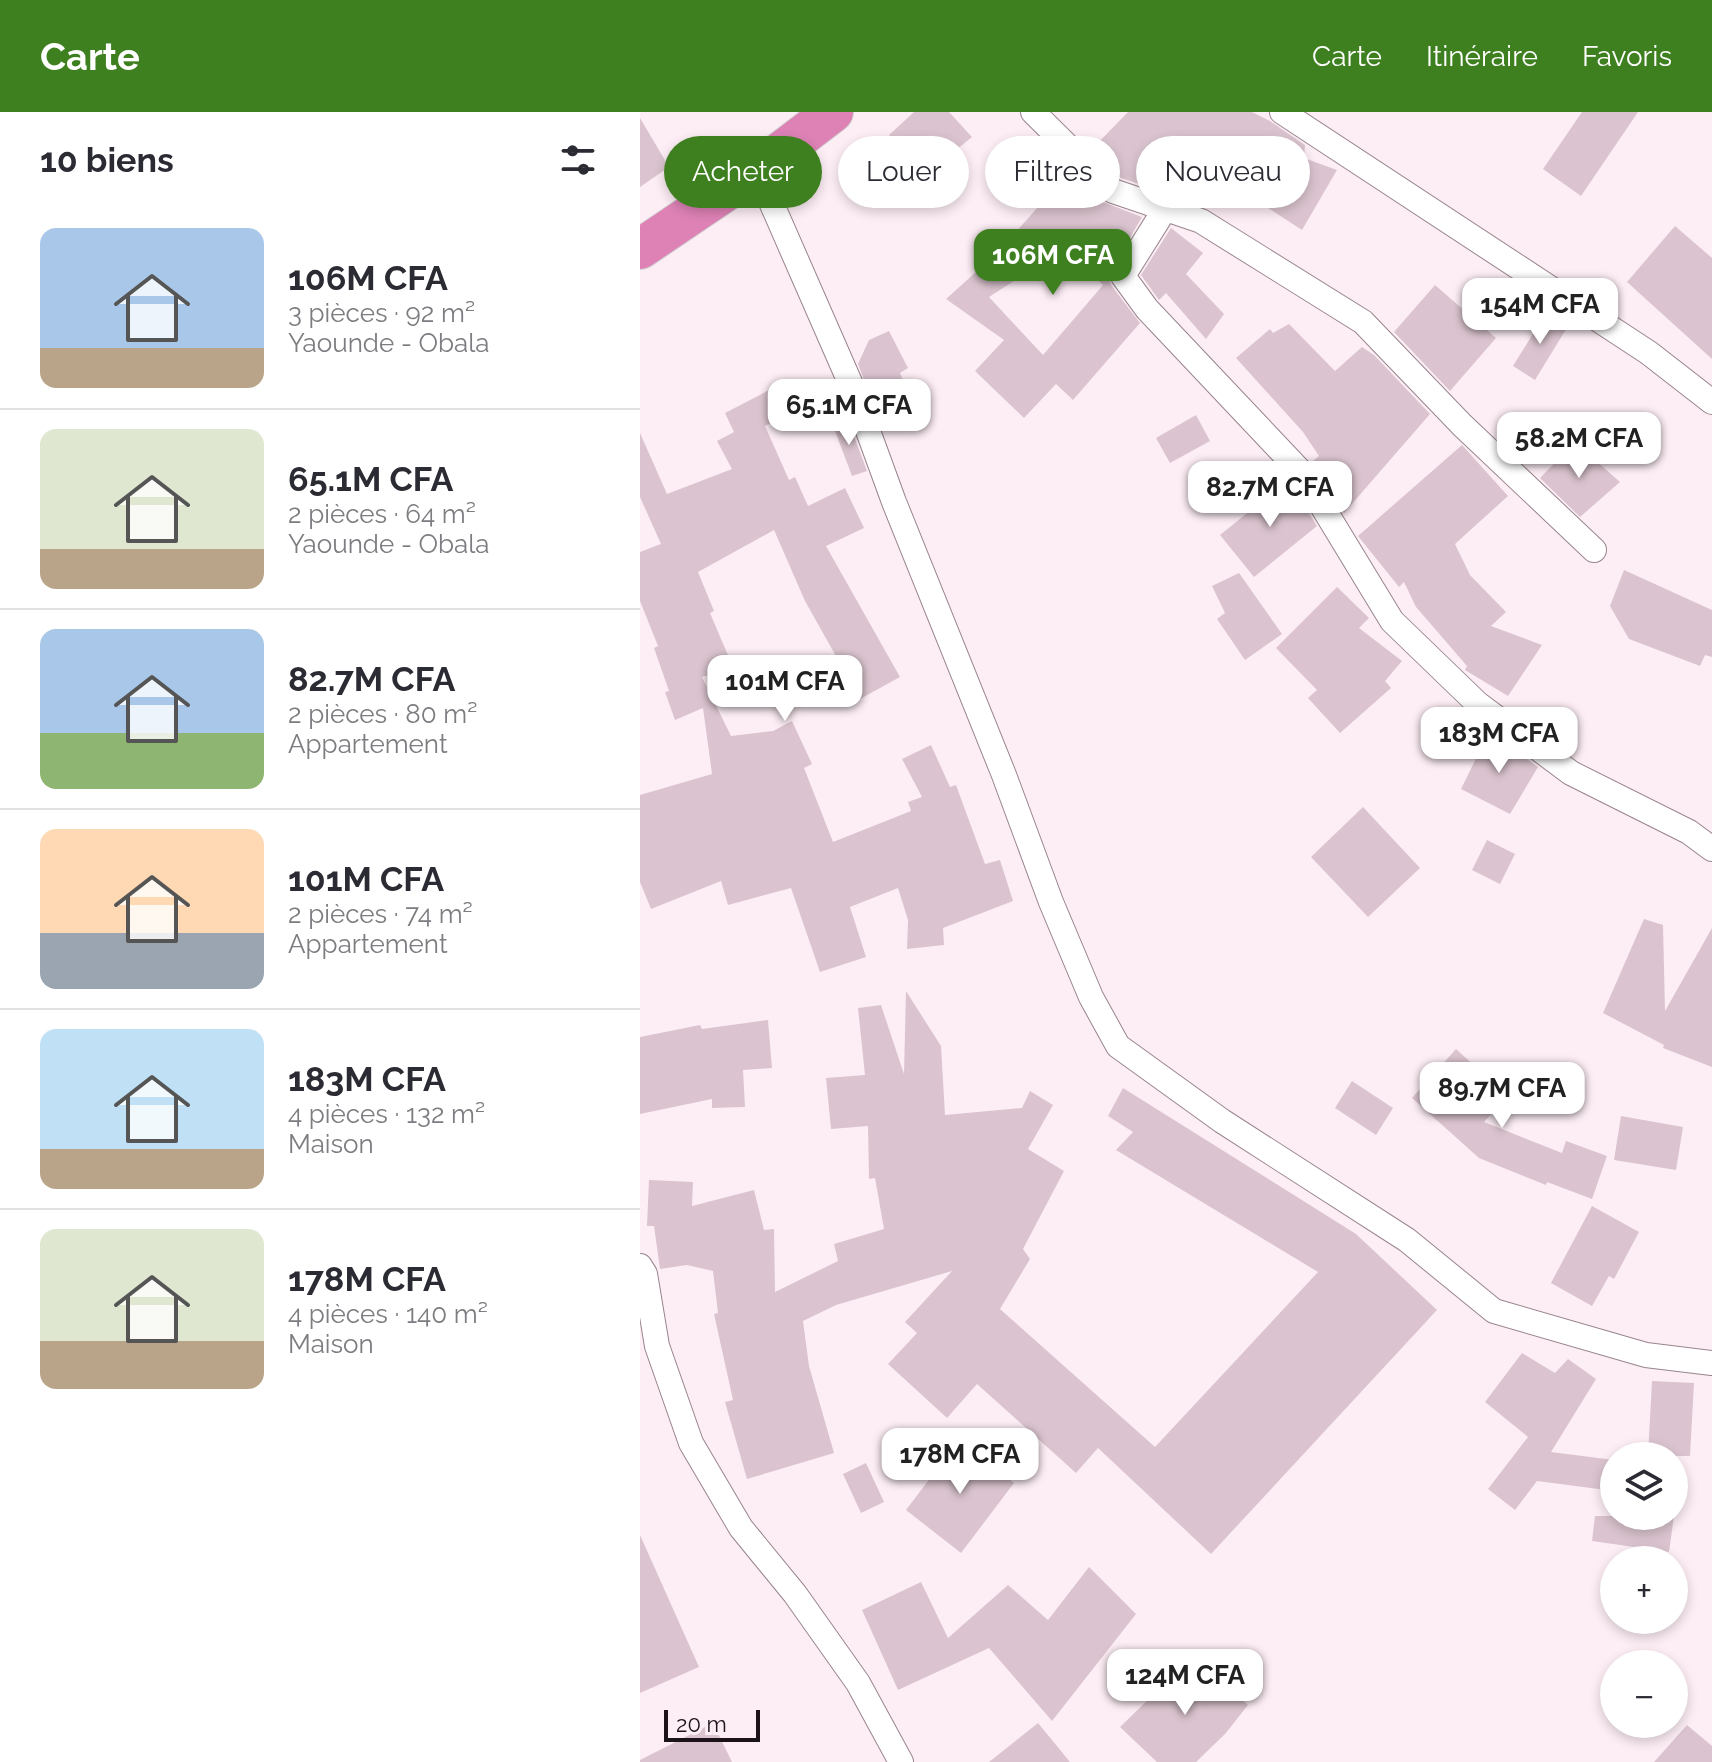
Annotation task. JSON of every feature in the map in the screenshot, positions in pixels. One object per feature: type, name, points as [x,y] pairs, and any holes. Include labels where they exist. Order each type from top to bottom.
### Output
[{"type":"highway","points":[[802,136],[833,112]]},
{"type":"highway","points":[[640,249],[701,208]]},
{"type":"street","points":[[1033,112],[1113,191],[1201,221],[1363,322],[1462,425],[1594,550]]},
{"type":"street","points":[[1282,112],[1649,353],[1712,402]]},
{"type":"street","points":[[774,208],[852,387],[1057,916],[1091,997],[1118,1046],[1222,1121],[1407,1240],[1494,1311],[1646,1355],[1712,1363]]},
{"type":"street","points":[[1165,209],[1123,276],[1147,309],[1302,473],[1392,621],[1478,704],[1571,773],[1689,832],[1712,849]]},
{"type":"street","points":[[640,1266],[645,1274],[657,1346],[691,1443],[741,1528],[795,1594],[858,1683],[901,1762]]},
{"type":"building","points":[[914,112],[949,112],[972,137],[969,139],[969,136],[889,135]]},
{"type":"building","points":[[1128,112],[1252,112],[1292,136],[1136,136],[1136,183],[1120,177],[1120,136],[1105,136]]},
{"type":"building","points":[[1582,112],[1638,112],[1581,196],[1543,169]]},
{"type":"building","points":[[640,118],[664,159],[664,170],[640,187]]},
{"type":"building","points":[[1310,160],[1337,170],[1302,230],[1268,208],[1310,208]]},
{"type":"building","points":[[1037,208],[1119,208],[1142,217],[1108,276],[1111,285],[1140,323],[1073,400],[1056,384],[1024,418],[975,371],[1004,340],[946,299],[997,253]],"holes":[[[1070,253],[1103,285],[1043,355],[989,297],[1048,259],[1054,266]]]},
{"type":"building","points":[[1675,226],[1712,258],[1712,359],[1627,282]]},
{"type":"building","points":[[1171,228],[1203,253],[1186,274],[1224,314],[1206,339],[1166,293],[1159,300],[1141,275]]},
{"type":"building","points":[[1435,285],[1496,338],[1450,391],[1394,332]]},
{"type":"building","points":[[1546,313],[1568,326],[1535,380],[1513,366]]},
{"type":"building","points":[[1289,324],[1335,371],[1362,347],[1374,355],[1430,414],[1344,513],[1312,462],[1319,456],[1303,432],[1236,358],[1270,329],[1273,333]]},
{"type":"building","points":[[889,331],[908,368],[900,373],[914,408],[881,424],[858,364],[869,340]]},
{"type":"building","points":[[781,384],[794,412],[765,426],[789,480],[795,477],[808,506],[845,488],[864,528],[826,546],[900,677],[860,699],[805,601],[774,530],[698,572],[714,611],[710,613],[733,667],[702,677],[731,736],[773,731],[792,721],[812,764],[804,768],[833,842],[911,811],[908,802],[922,797],[902,759],[931,745],[950,787],[956,785],[985,864],[1000,860],[1013,901],[943,928],[944,945],[907,949],[908,920],[898,888],[850,907],[866,957],[820,972],[791,888],[728,905],[721,881],[651,909],[640,882],[640,795],[712,774],[703,708],[675,720],[654,648],[658,646],[640,601],[640,552],[661,544],[640,497],[640,433],[667,494],[732,469],[717,441],[734,432],[725,413]]},
{"type":"building","points":[[1196,415],[1210,441],[1170,463],[1156,438]]},
{"type":"building","points":[[847,417],[867,471],[852,476],[832,423]]},
{"type":"building","points":[[1575,442],[1620,482],[1580,517],[1540,478]]},
{"type":"building","points":[[1462,445],[1508,496],[1455,544],[1470,575],[1506,612],[1491,626],[1542,645],[1508,696],[1465,670],[1467,666],[1416,607],[1404,582],[1399,587],[1358,536]]},
{"type":"building","points":[[1288,480],[1317,526],[1254,577],[1220,535]]},
{"type":"building","points":[[1624,570],[1712,610],[1712,657],[1705,655],[1700,666],[1629,639],[1610,606]]},
{"type":"building","points":[[1239,573],[1282,634],[1245,660],[1217,619],[1225,613],[1212,586]]},
{"type":"building","points":[[1337,587],[1369,618],[1359,628],[1402,661],[1385,681],[1391,688],[1340,733],[1308,698],[1317,690],[1276,648]]},
{"type":"building","points":[[1489,732],[1538,767],[1510,814],[1461,789]]},
{"type":"building","points":[[1363,807],[1420,868],[1368,917],[1311,857]]},
{"type":"building","points":[[1487,840],[1515,854],[1500,884],[1472,870]]},
{"type":"building","points":[[1644,919],[1663,925],[1665,1011],[1712,928],[1712,1067],[1663,1048],[1664,1045],[1603,1013]]},
{"type":"building","points":[[906,991],[941,1046],[945,1115],[1022,1108],[1030,1091],[1053,1105],[1028,1149],[1064,1171],[1023,1249],[1030,1259],[1000,1309],[1155,1447],[1318,1272],[1116,1150],[1133,1132],[1108,1116],[1123,1088],[1356,1234],[1437,1310],[1211,1554],[1098,1448],[1076,1473],[977,1384],[947,1418],[888,1364],[917,1333],[905,1322],[952,1271],[836,1305],[803,1321],[809,1366],[834,1453],[747,1479],[725,1402],[733,1400],[714,1314],[718,1313],[713,1271],[687,1265],[660,1269],[654,1226],[647,1226],[649,1180],[693,1182],[692,1206],[754,1190],[764,1230],[774,1229],[775,1292],[838,1261],[834,1244],[884,1229],[875,1178],[869,1179],[868,1126],[831,1129],[826,1078],[865,1075],[858,1008],[881,1005],[904,1074]]},
{"type":"building","points":[[768,1020],[772,1068],[743,1070],[745,1107],[712,1108],[712,1099],[640,1114],[640,1037],[700,1025],[702,1029]]},
{"type":"building","points":[[1456,1049],[1508,1096],[1484,1122],[1562,1153],[1566,1141],[1607,1156],[1592,1199],[1547,1182],[1546,1185],[1479,1158],[1412,1098]]},
{"type":"building","points":[[1352,1081],[1393,1108],[1376,1135],[1335,1108]]},
{"type":"building","points":[[1621,1116],[1683,1127],[1676,1170],[1614,1160]]},
{"type":"building","points":[[1592,1206],[1639,1232],[1614,1279],[1609,1276],[1592,1306],[1551,1283]]},
{"type":"building","points":[[1522,1353],[1555,1373],[1568,1359],[1596,1379],[1551,1452],[1600,1458],[1600,1489],[1537,1481],[1515,1510],[1488,1489],[1528,1437],[1485,1402]]},
{"type":"building","points":[[1652,1381],[1694,1383],[1690,1456],[1688,1442],[1649,1442]]},
{"type":"building","points":[[959,1440],[1014,1483],[961,1553],[906,1510]]},
{"type":"building","points":[[866,1463],[884,1502],[861,1513],[843,1474]]},
{"type":"building","points":[[1595,1516],[1600,1516],[1600,1530],[1672,1530],[1670,1546],[1627,1546],[1592,1541]]},
{"type":"building","points":[[640,1535],[699,1667],[640,1693]]},
{"type":"building","points":[[1089,1567],[1136,1614],[1052,1721],[989,1648],[898,1690],[862,1610],[921,1582],[948,1638],[1008,1585],[1048,1620]]},
{"type":"building","points":[[1187,1662],[1210,1679],[1213,1676],[1248,1705],[1225,1734],[1196,1762],[1157,1762],[1120,1727]]},
{"type":"building","points":[[713,1723],[732,1762],[640,1762],[640,1760]]},
{"type":"building","points":[[1038,1723],[1070,1762],[989,1762]]},
{"type":"building","points":[[1688,1726],[1712,1746],[1712,1762],[1654,1762],[1675,1738],[1688,1738]]}]
